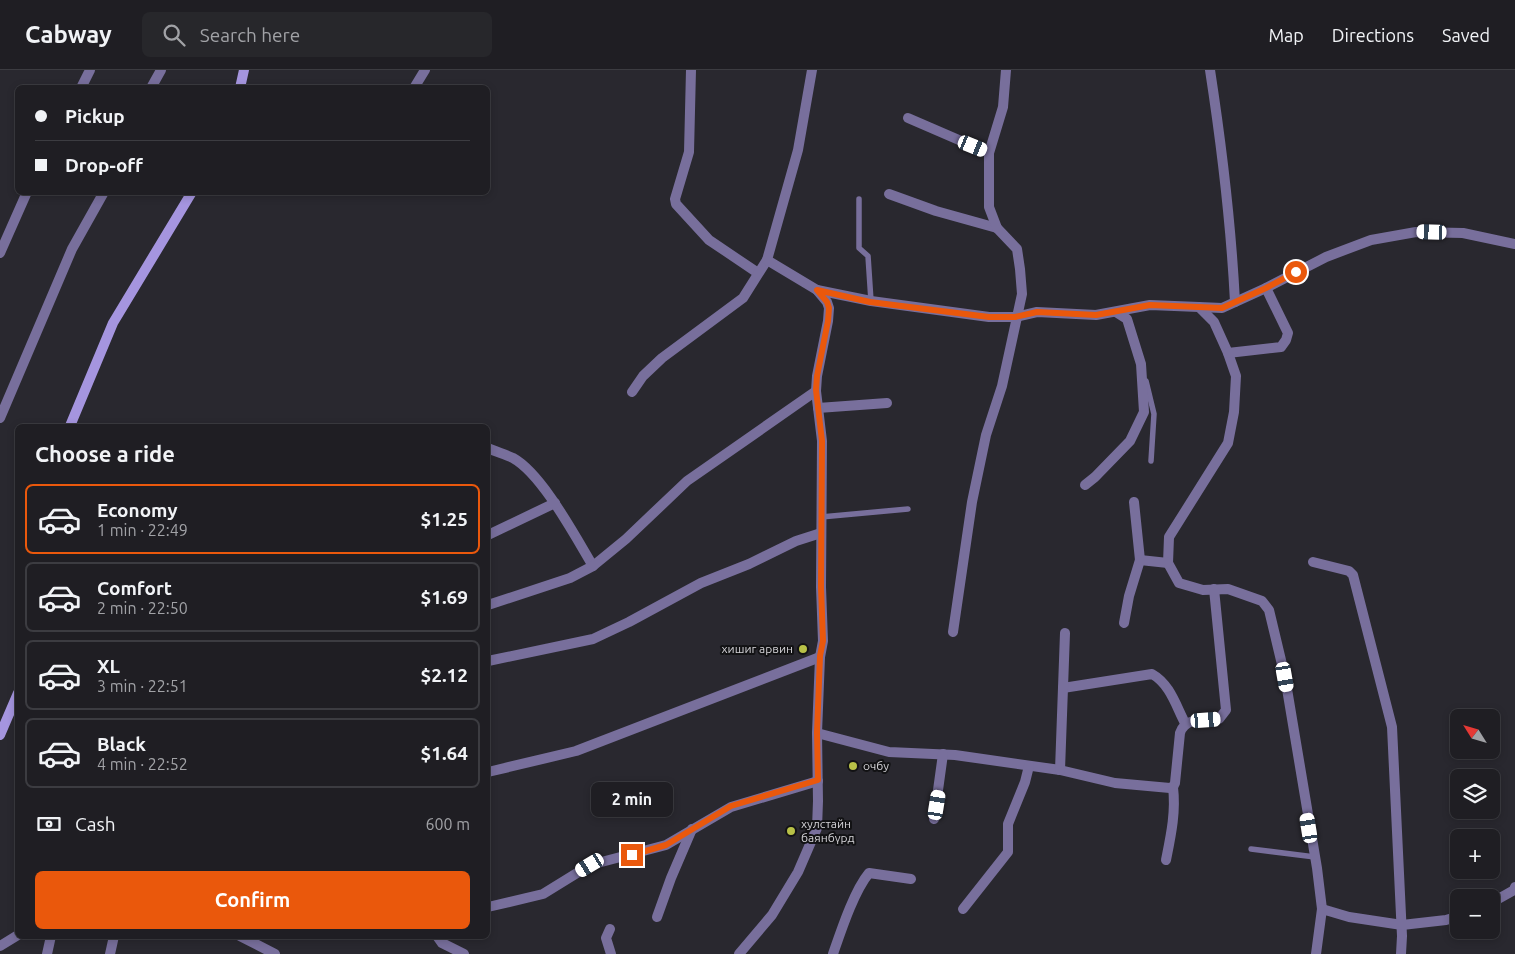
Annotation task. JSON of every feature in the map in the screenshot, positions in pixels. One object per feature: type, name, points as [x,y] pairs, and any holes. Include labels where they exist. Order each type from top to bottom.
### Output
[{"type":"main road","points":[[241,85],[244,70]]},
{"type":"main road","points":[[71,424],[112,324],[190,195]]},
{"type":"main road","points":[[0,735],[15,700]]},
{"type":"street","points":[[82,85],[90,70]]},
{"type":"street","points":[[154,85],[161,70]]},
{"type":"street","points":[[416,85],[425,70]]},
{"type":"street","points":[[691,70],[689,152],[675,200],[676,204],[709,240],[758,273]]},
{"type":"street","points":[[632,392],[643,376],[662,358],[743,298],[767,260],[798,150],[812,70]]},
{"type":"street","points":[[953,632],[972,502],[986,435],[1002,386],[1015,317],[1022,294],[1016,249],[997,228],[989,207],[990,153],[1003,107],[1006,70]]},
{"type":"street","points":[[1210,70],[1230,218],[1235,302]]},
{"type":"street","points":[[908,118],[990,153]]},
{"type":"street","points":[[889,194],[936,211],[997,228]]},
{"type":"street","points":[[0,253],[27,195]]},
{"type":"street","points":[[0,418],[72,249],[102,195]]},
{"type":"street","points":[[767,260],[817,290],[870,302],[989,317],[1015,317],[1037,312],[1096,315],[1150,305],[1222,308],[1326,257],[1370,240],[1416,232],[1463,234],[1515,244]]},
{"type":"street","points":[[1228,353],[1281,347],[1286,340],[1288,333],[1266,288]]},
{"type":"street","points":[[739,954],[772,915],[798,872],[817,828],[817,732],[820,656],[823,641],[821,587],[822,441],[816,390],[829,308],[827,302],[817,290]]},
{"type":"street","points":[[1199,307],[1214,322],[1236,376],[1234,412],[1228,443],[1169,537],[1168,563],[1179,583],[1203,590],[1228,589],[1262,601],[1269,610],[1285,677],[1315,857],[1322,909],[1316,954]]},
{"type":"street","points":[[1086,486],[1130,441],[1144,412],[1141,364],[1127,319],[1116,312]]},
{"type":"street","points":[[490,604],[570,578],[593,566],[626,539],[687,481],[816,390]]},
{"type":"street","points":[[818,408],[887,403]]},
{"type":"street","points":[[490,449],[514,459],[531,473],[555,503],[593,566]]},
{"type":"street","points":[[1124,623],[1127,604],[1140,560],[1134,502]]},
{"type":"street","points":[[490,534],[555,503]]},
{"type":"street","points":[[490,661],[593,639],[701,583],[749,564],[796,541],[821,533]]},
{"type":"street","points":[[1140,560],[1168,563]]},
{"type":"street","points":[[1313,562],[1349,571],[1354,575],[1392,727],[1402,925],[1401,954]]},
{"type":"street","points":[[1166,860],[1174,821],[1173,786],[1180,733],[1185,723],[1219,719],[1226,710],[1214,589]]},
{"type":"street","points":[[1060,770],[1065,634]]},
{"type":"street","points":[[490,772],[576,751],[820,656]]},
{"type":"street","points":[[1063,688],[1152,674],[1160,678],[1166,685],[1185,723]]},
{"type":"street","points":[[817,732],[889,752],[944,754],[1060,770],[1115,783],[1170,788],[1173,786]]},
{"type":"street","points":[[934,819],[944,754]]},
{"type":"street","points":[[964,910],[1008,852],[1008,824],[1025,782],[1029,766]]},
{"type":"street","points":[[490,907],[543,894],[590,865],[666,845],[731,806],[818,780]]},
{"type":"street","points":[[657,917],[692,828]]},
{"type":"street","points":[[833,954],[862,884],[869,873],[911,879]]},
{"type":"street","points":[[1500,898],[1514,890],[1515,887]]},
{"type":"street","points":[[1322,909],[1348,917],[1402,925],[1450,919]]},
{"type":"street","points":[[610,929],[606,938],[611,954]]},
{"type":"street","points":[[0,946],[15,937]]},
{"type":"street","points":[[47,954],[50,939]]},
{"type":"street","points":[[110,954],[113,939]]},
{"type":"street","points":[[245,939],[271,953]]},
{"type":"street","points":[[439,939],[442,943],[464,954]]},
{"type":"lane","points":[[859,199],[859,248],[868,256],[870,302]]},
{"type":"lane","points":[[1141,364],[1154,414],[1151,461]]},
{"type":"lane","points":[[821,517],[908,509]]},
{"type":"lane","points":[[1251,849],[1315,857]]},
{"type":"place","name":"хишиг арвин","points":[[803,649]]},
{"type":"place","name":"очбу","points":[[853,766]]},
{"type":"place","name":"хулстайн баянбүрд","points":[[791,831]]},
{"type":"route","points":[[632,855],[666,845],[731,806],[818,780],[817,732],[820,656],[823,641],[821,587],[822,441],[816,390],[829,308],[827,302],[817,290],[870,302],[989,317],[1015,317],[1037,312],[1096,315],[1150,305],[1222,308],[1296,272]]}]
